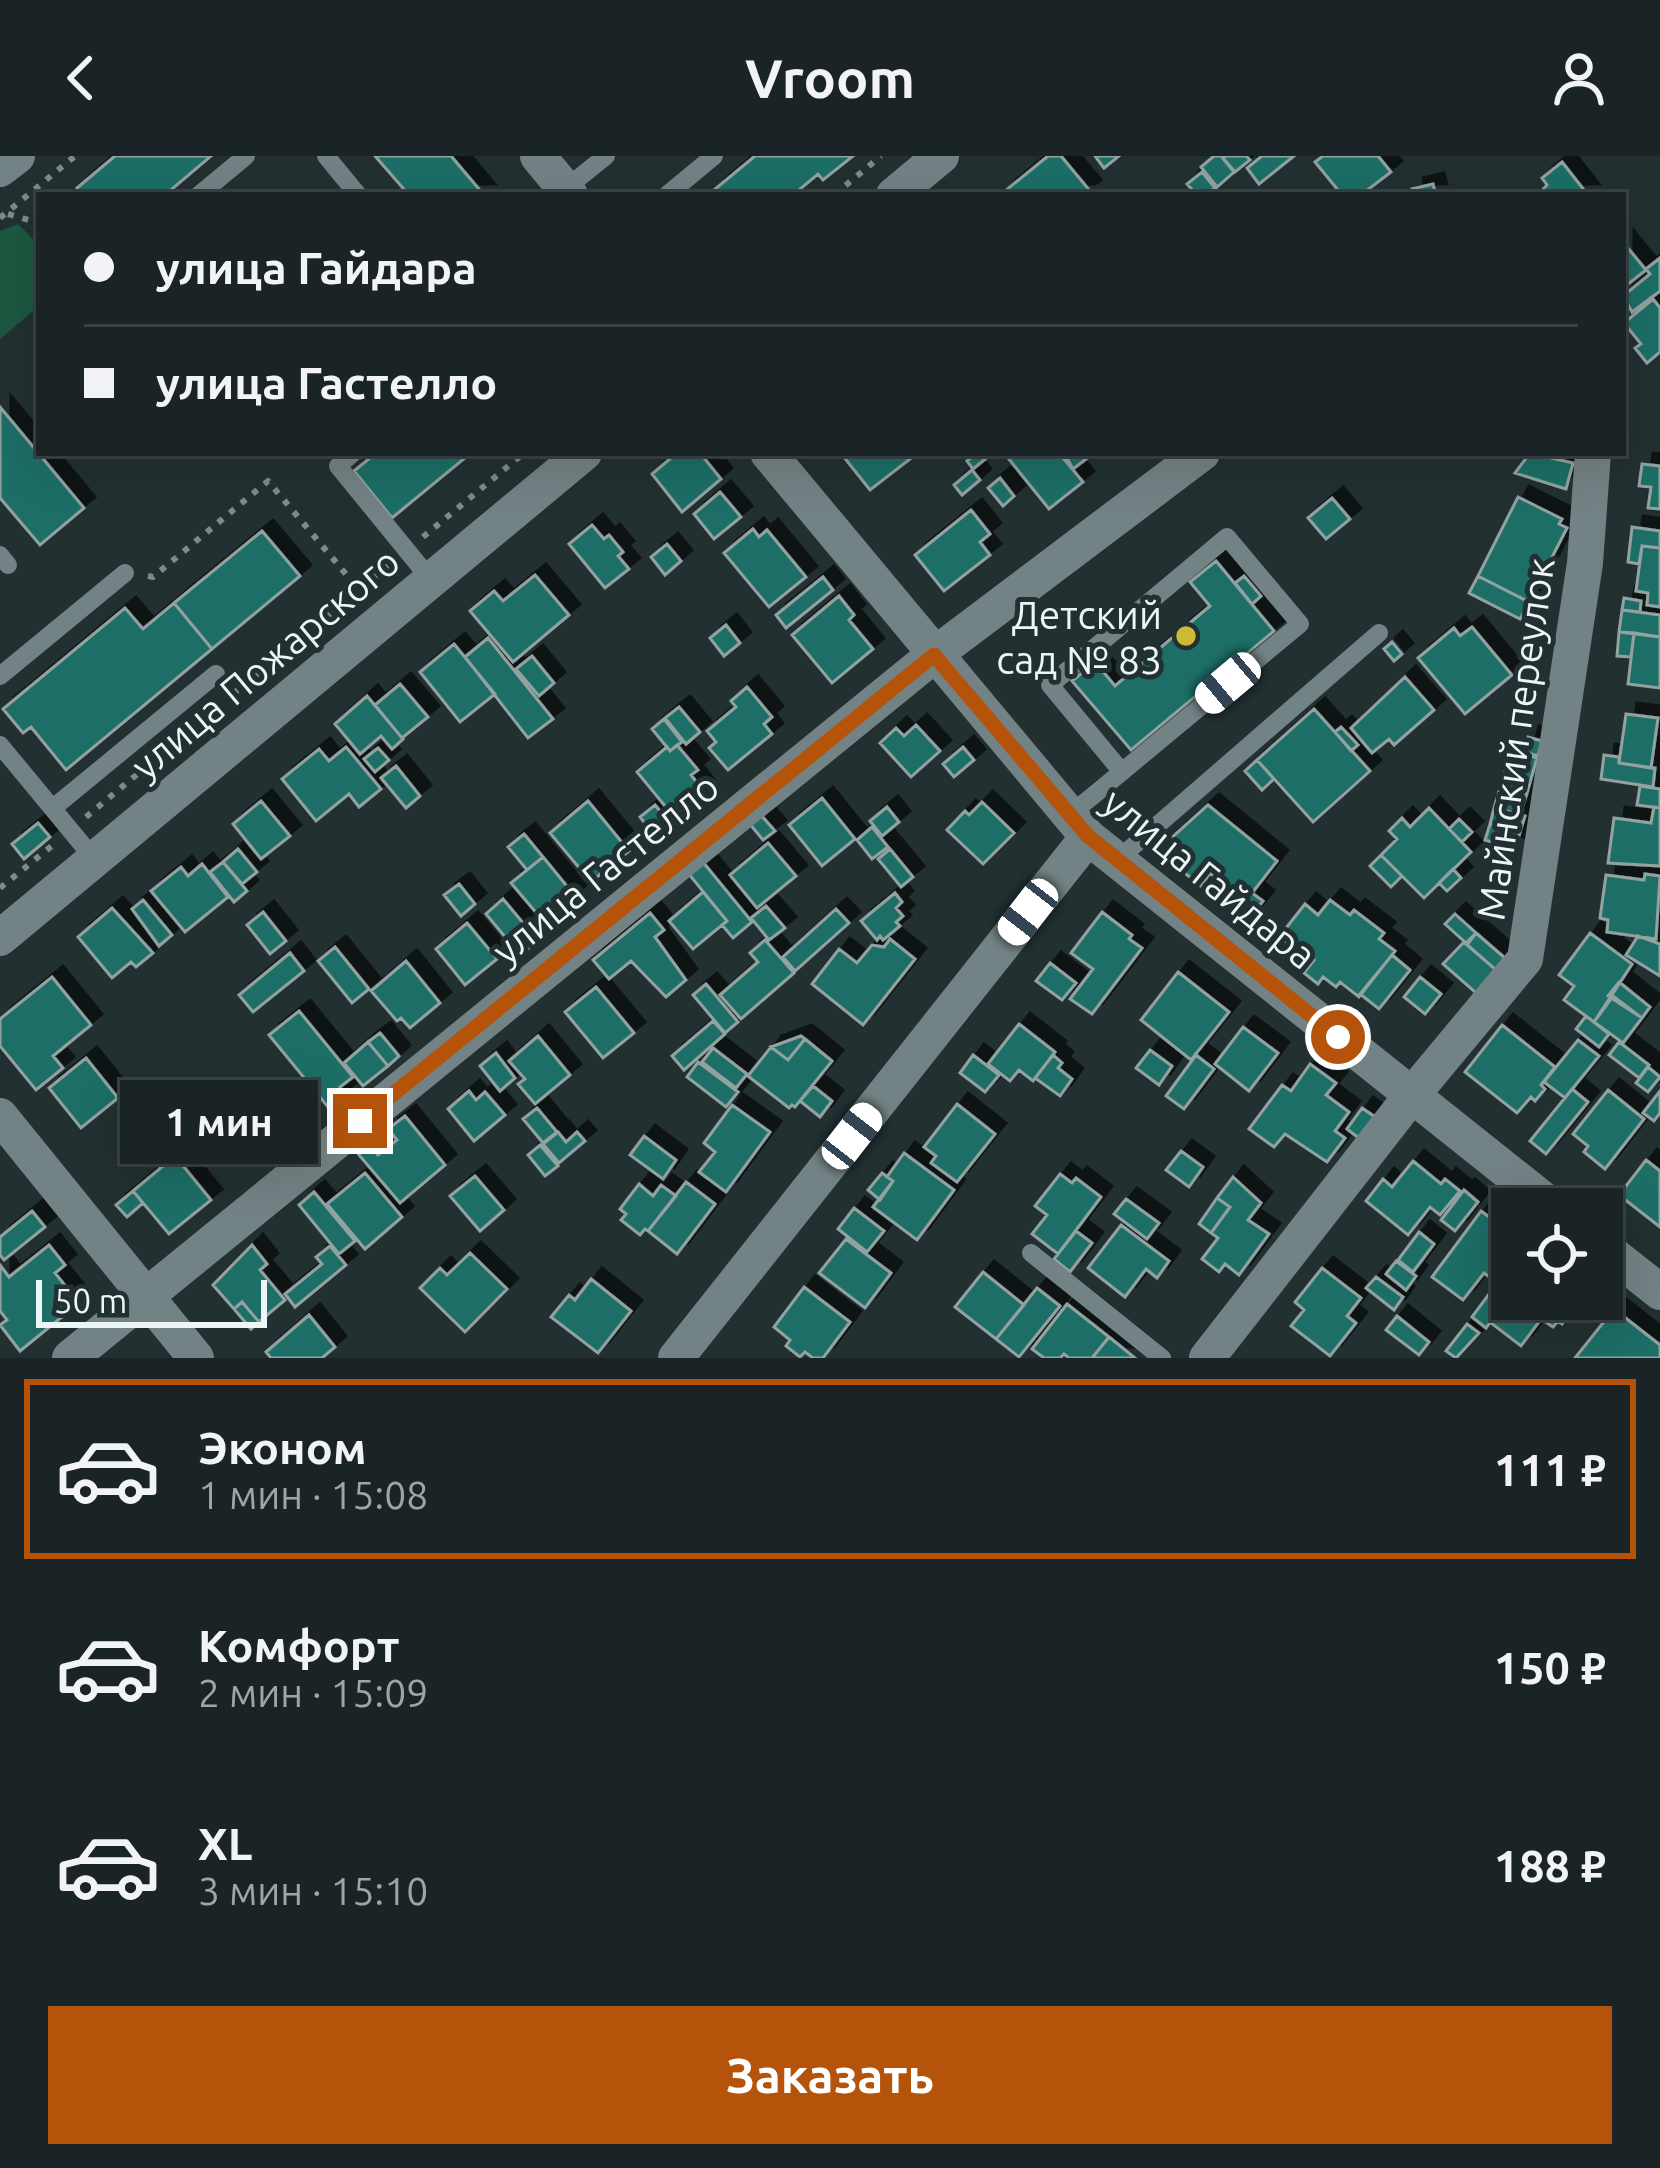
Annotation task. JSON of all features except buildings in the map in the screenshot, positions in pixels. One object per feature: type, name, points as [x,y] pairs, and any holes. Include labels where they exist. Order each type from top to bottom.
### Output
[{"type":"street","points":[[0,170],[16,156]]},
{"type":"street","points":[[538,156],[568,192]]},
{"type":"street","points":[[898,192],[941,156]]},
{"type":"street","name":"улица Пожарского","points":[[0,938],[580,456]]},
{"type":"street","name":"улица Гайдара","points":[[770,456],[1078,826],[1529,1188]]},
{"type":"street","name":"улица Гастелло","points":[[70,1358],[934,655],[1198,456]]},
{"type":"street","name":"Майнский переулок","points":[[1207,1358],[1412,1095],[1525,959],[1585,563],[1593,456]]},
{"type":"street","points":[[676,1358],[1078,826]]},
{"type":"street","points":[[0,1116],[196,1358]]},
{"type":"street","points":[[1623,1263],[1660,1292]]},
{"type":"lane","points":[[203,192],[245,156]]},
{"type":"lane","points":[[326,156],[356,192]]},
{"type":"lane","points":[[568,192],[606,156]]},
{"type":"lane","points":[[671,192],[714,156]]},
{"type":"lane","points":[[340,457],[431,580]]},
{"type":"lane","points":[[1078,826],[1122,772],[1300,623],[1227,537],[1049,685],[1122,772]]},
{"type":"lane","points":[[0,676],[125,573]]},
{"type":"lane","points":[[1117,861],[1379,633]]},
{"type":"lane","points":[[53,808],[216,674]]},
{"type":"lane","points":[[0,745],[95,860]]},
{"type":"lane","points":[[1031,1253],[1162,1358]]},
{"type":"path","points":[[3,216],[75,156]]},
{"type":"path","points":[[838,192],[881,156]]},
{"type":"path","points":[[3,216],[36,222]]},
{"type":"path","points":[[230,698],[520,456]]},
{"type":"path","points":[[125,573],[153,577],[268,481],[355,585]]},
{"type":"path","points":[[0,889],[159,756]]},
{"type":"green space","points":[[18,224],[36,242],[36,309],[0,339],[0,231]]},
{"type":"place","name":"Детский сад № 83","points":[[1186,636]]},
{"type":"route","points":[[360,1121],[934,655],[1088,836],[1338,1037]]}]
